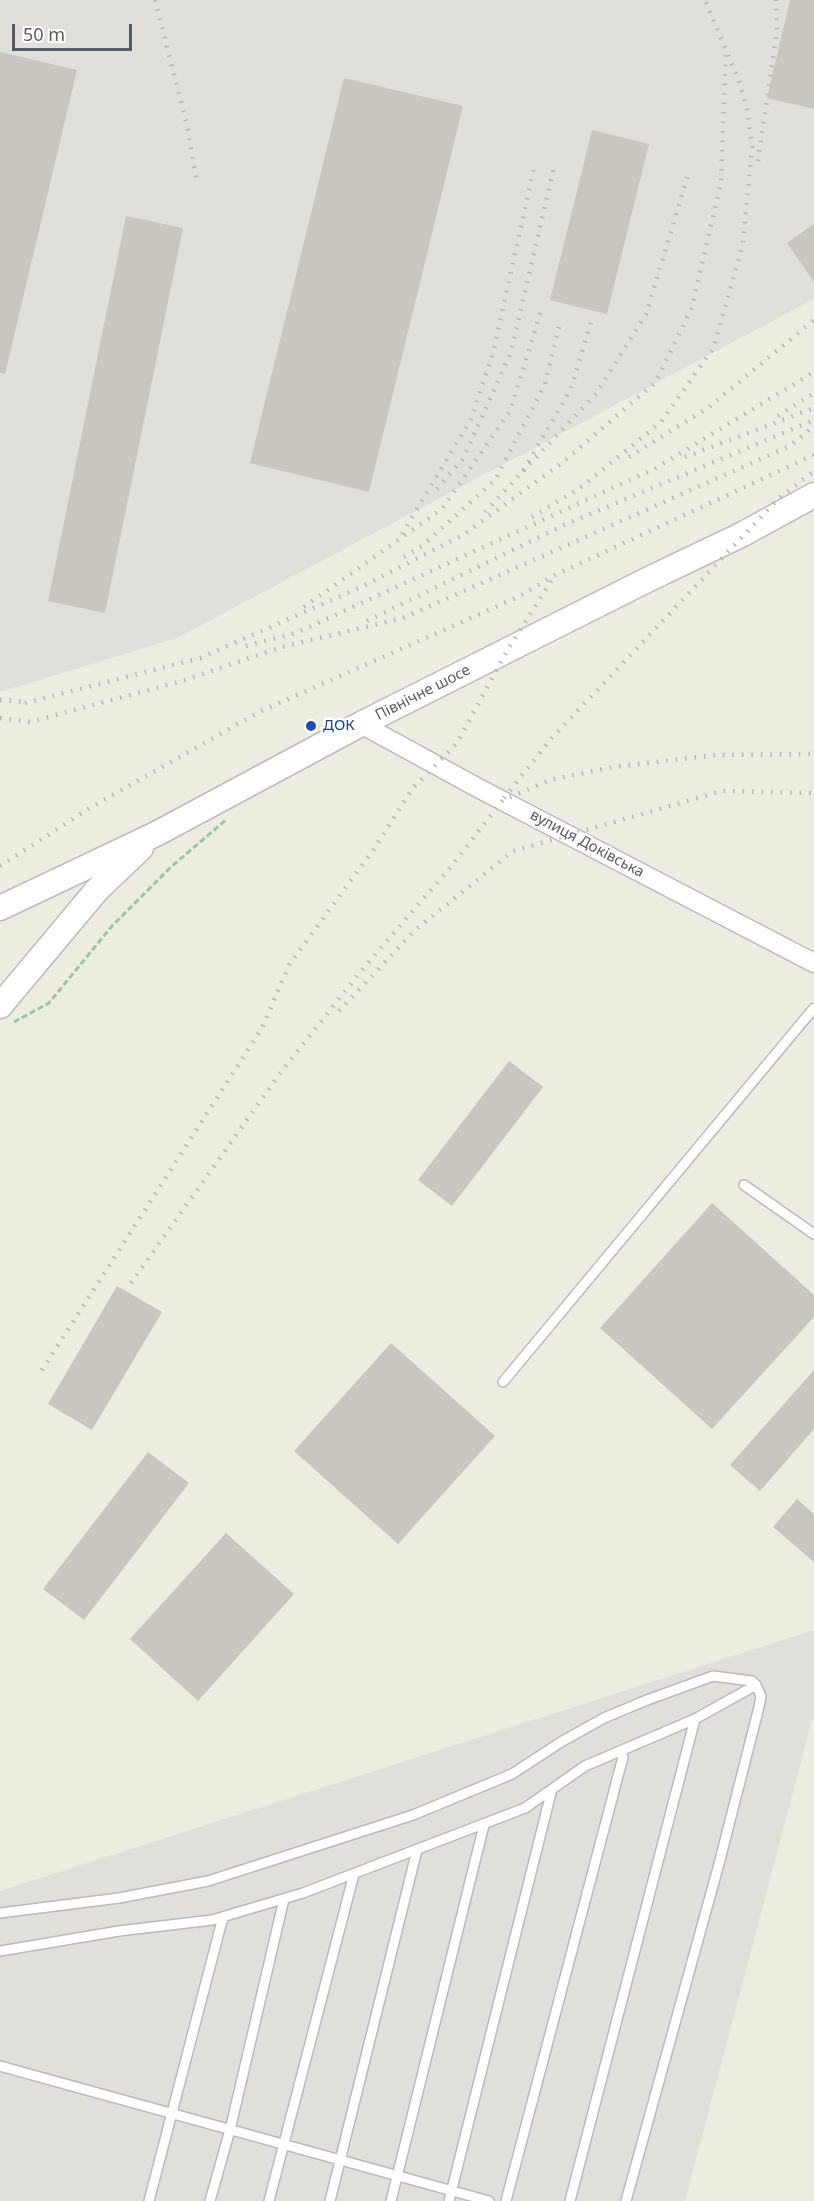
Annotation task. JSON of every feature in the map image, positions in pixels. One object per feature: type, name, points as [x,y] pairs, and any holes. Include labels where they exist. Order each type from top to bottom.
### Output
[{"type":"main road","name":"Північне шосе","points":[[0,908],[156,834],[361,724],[636,585],[743,534],[814,495]]},
{"type":"main road","points":[[6,1014],[97,890],[156,834]]},
{"type":"street","name":"вулиця Доківська","points":[[361,724],[480,789],[814,963]]},
{"type":"lane","points":[[503,1382],[814,1008]]},
{"type":"lane","points":[[744,1185],[814,1234]]},
{"type":"lane","points":[[0,1913],[119,1898],[208,1881],[424,1811],[512,1774],[561,1742],[604,1718],[647,1700],[713,1676],[752,1681],[761,1696],[756,1719],[719,1864],[626,2201]]},
{"type":"lane","points":[[0,1951],[119,1931],[223,1917],[284,1899],[525,1808],[585,1766],[695,1719],[756,1685]]},
{"type":"lane","points":[[570,2201],[695,1719]]},
{"type":"lane","points":[[506,2201],[623,1757]]},
{"type":"lane","points":[[449,2201],[552,1789]]},
{"type":"lane","points":[[391,2201],[484,1825]]},
{"type":"lane","points":[[330,2201],[417,1850]]},
{"type":"lane","points":[[269,2201],[354,1874]]},
{"type":"lane","points":[[210,2201],[230,2130],[284,1899]]},
{"type":"lane","points":[[149,2201],[223,1917]]},
{"type":"lane","points":[[0,2066],[489,2201]]},
{"type":"path","points":[[6,1014],[49,1003],[112,926],[171,867],[231,816]]},
{"type":"shaded area","points":[[0,0],[814,0],[814,299],[177,638],[0,692]]},
{"type":"shaded area","points":[[814,1630],[814,1719],[685,2201],[0,2201],[0,1891]]},
{"type":"building","points":[[790,0],[814,0],[814,109],[767,98]]},
{"type":"building","points":[[0,52],[77,70],[5,374],[0,373]]},
{"type":"building","points":[[344,78],[463,106],[369,492],[250,463]]},
{"type":"building","points":[[592,130],[649,144],[607,314],[550,300]]},
{"type":"building","points":[[126,216],[183,228],[105,613],[48,601]]},
{"type":"building","points":[[814,224],[814,282],[787,243]]},
{"type":"building","points":[[509,1061],[543,1087],[452,1206],[418,1180]]},
{"type":"building","points":[[712,1203],[814,1295],[814,1317],[712,1429],[600,1328]]},
{"type":"building","points":[[117,1286],[162,1312],[92,1430],[48,1404]]},
{"type":"building","points":[[391,1343],[495,1436],[398,1544],[294,1451]]},
{"type":"building","points":[[814,1370],[814,1429],[760,1491],[730,1465]]},
{"type":"building","points":[[148,1452],[189,1483],[84,1620],[43,1589]]},
{"type":"building","points":[[797,1499],[814,1514],[814,1562],[773,1527]]},
{"type":"building","points":[[226,1533],[294,1594],[198,1701],[130,1639]]},
{"type":"railway","points":[[155,0],[187,125],[196,178]]},
{"type":"railway","points":[[532,517],[580,488],[661,422],[714,347],[743,243],[752,147],[747,109],[739,81],[705,0]]},
{"type":"railway","points":[[758,161],[777,30],[776,0]]},
{"type":"railway","points":[[200,658],[359,588],[463,535],[563,462],[656,382],[692,307],[721,183],[726,48]]},
{"type":"railway","points":[[437,489],[463,459],[511,352],[555,163]]},
{"type":"railway","points":[[402,534],[471,419],[493,353],[534,168]]},
{"type":"railway","points":[[523,471],[596,394],[646,314],[688,175]]},
{"type":"railway","points":[[304,607],[442,509],[510,411],[541,311]]},
{"type":"railway","points":[[485,512],[523,471],[571,389],[592,318]]},
{"type":"railway","points":[[629,457],[709,407],[814,320]]},
{"type":"railway","points":[[404,557],[422,546],[495,480],[545,384],[560,322]]},
{"type":"railway","points":[[246,646],[296,633],[656,468],[814,372]]},
{"type":"railway","points":[[778,416],[814,393]]},
{"type":"railway","points":[[685,457],[814,408]]},
{"type":"railway","points":[[367,621],[564,525],[814,420]]},
{"type":"railway","points":[[0,718],[30,722],[182,681],[282,647],[403,618],[790,446],[814,426]]},
{"type":"railway","points":[[0,866],[90,808],[259,712],[518,597],[555,575],[814,455]]},
{"type":"railway","points":[[504,798],[550,740],[779,498],[814,471]]},
{"type":"railway","points":[[42,1370],[262,1028],[289,965],[374,849],[412,789],[457,743],[508,649],[555,575]]},
{"type":"railway","points":[[25,703],[208,656]]},
{"type":"railway","points":[[0,700],[26,702]]},
{"type":"railway","points":[[131,1283],[281,1072],[361,971],[449,869],[503,800],[550,780],[613,767],[716,755],[814,754]]},
{"type":"railway","points":[[339,1011],[414,931],[513,851],[722,791],[814,793]]},
{"type":"place","name":"ДОК","points":[[311,726]]}]
